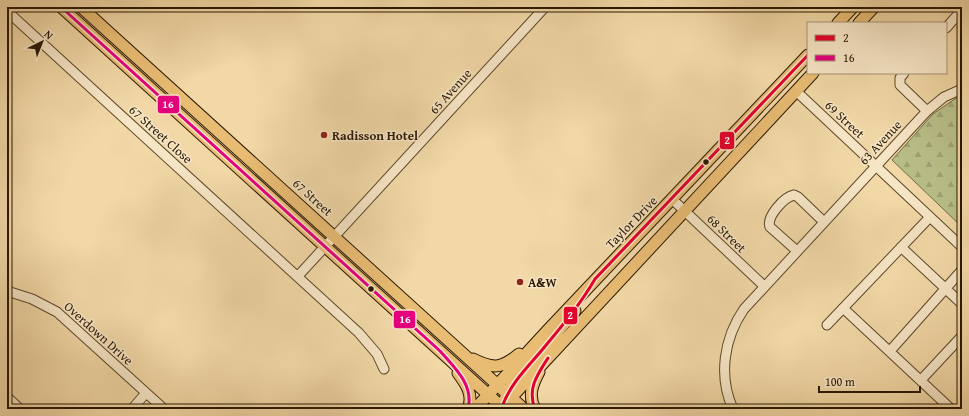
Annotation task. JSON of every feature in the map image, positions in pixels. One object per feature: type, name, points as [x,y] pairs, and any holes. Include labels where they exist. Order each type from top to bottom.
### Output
[{"type":"main road","points":[[61,7],[502,408],[509,395],[548,358],[812,74]]},
{"type":"main road","name":"67 Street","points":[[81,7],[524,409]]},
{"type":"main road","points":[[839,22],[853,7]]},
{"type":"main road","points":[[860,22],[874,7]]},
{"type":"main road","name":"Taylor Drive","points":[[475,409],[807,56]]},
{"type":"main road","points":[[509,395],[510,386],[575,311],[595,280]]},
{"type":"main road","points":[[462,353],[482,363],[497,367],[512,360],[547,331]]},
{"type":"main road","points":[[440,351],[469,390],[470,401],[468,409]]},
{"type":"main road","points":[[535,409],[531,391],[548,358]]},
{"type":"street","name":"65 Avenue","points":[[325,247],[545,7]]},
{"type":"street","points":[[947,27],[962,10]]},
{"type":"street","name":"67 Street Close","points":[[7,11],[298,276],[370,344],[377,354],[384,369]]},
{"type":"street","points":[[903,74],[900,78],[900,85],[927,111]]},
{"type":"street","name":"63 Avenue","points":[[733,409],[729,397],[725,374],[725,360],[729,340],[738,318],[764,286],[927,111],[944,97],[962,89]]},
{"type":"street","name":"69 Street","points":[[796,91],[962,247]]},
{"type":"street","points":[[796,251],[770,227],[769,224],[770,217],[783,202],[788,197],[796,196],[824,222]]},
{"type":"street","name":"68 Street","points":[[672,199],[764,286]]},
{"type":"street","points":[[827,325],[930,217]]},
{"type":"street","points":[[298,276],[325,247]]},
{"type":"street","points":[[901,247],[962,304]]},
{"type":"street","points":[[890,351],[947,289],[962,270]]},
{"type":"street","name":"Overdown Drive","points":[[7,291],[32,299],[57,312],[164,409]]},
{"type":"street","points":[[843,308],[951,409]]},
{"type":"street","points":[[920,380],[962,336]]},
{"type":"street","points":[[132,409],[146,393]]},
{"type":"street","points":[[7,397],[20,409]]},
{"type":"green space","points":[[962,94],[962,227],[892,160],[933,114]]},
{"type":"transit line","name":"16","points":[[61,7],[440,351],[457,370],[466,385],[469,400],[468,409]]},
{"type":"transit line","name":"2","points":[[504,409],[502,407],[505,399],[514,384],[570,316],[595,279],[807,56]]},
{"type":"transit line","name":"2","points":[[535,409],[532,395],[534,382],[548,358]]},
{"type":"place","name":"Radisson Hotel","points":[[324,135]]},
{"type":"place","name":"A&W","points":[[520,282]]}]
